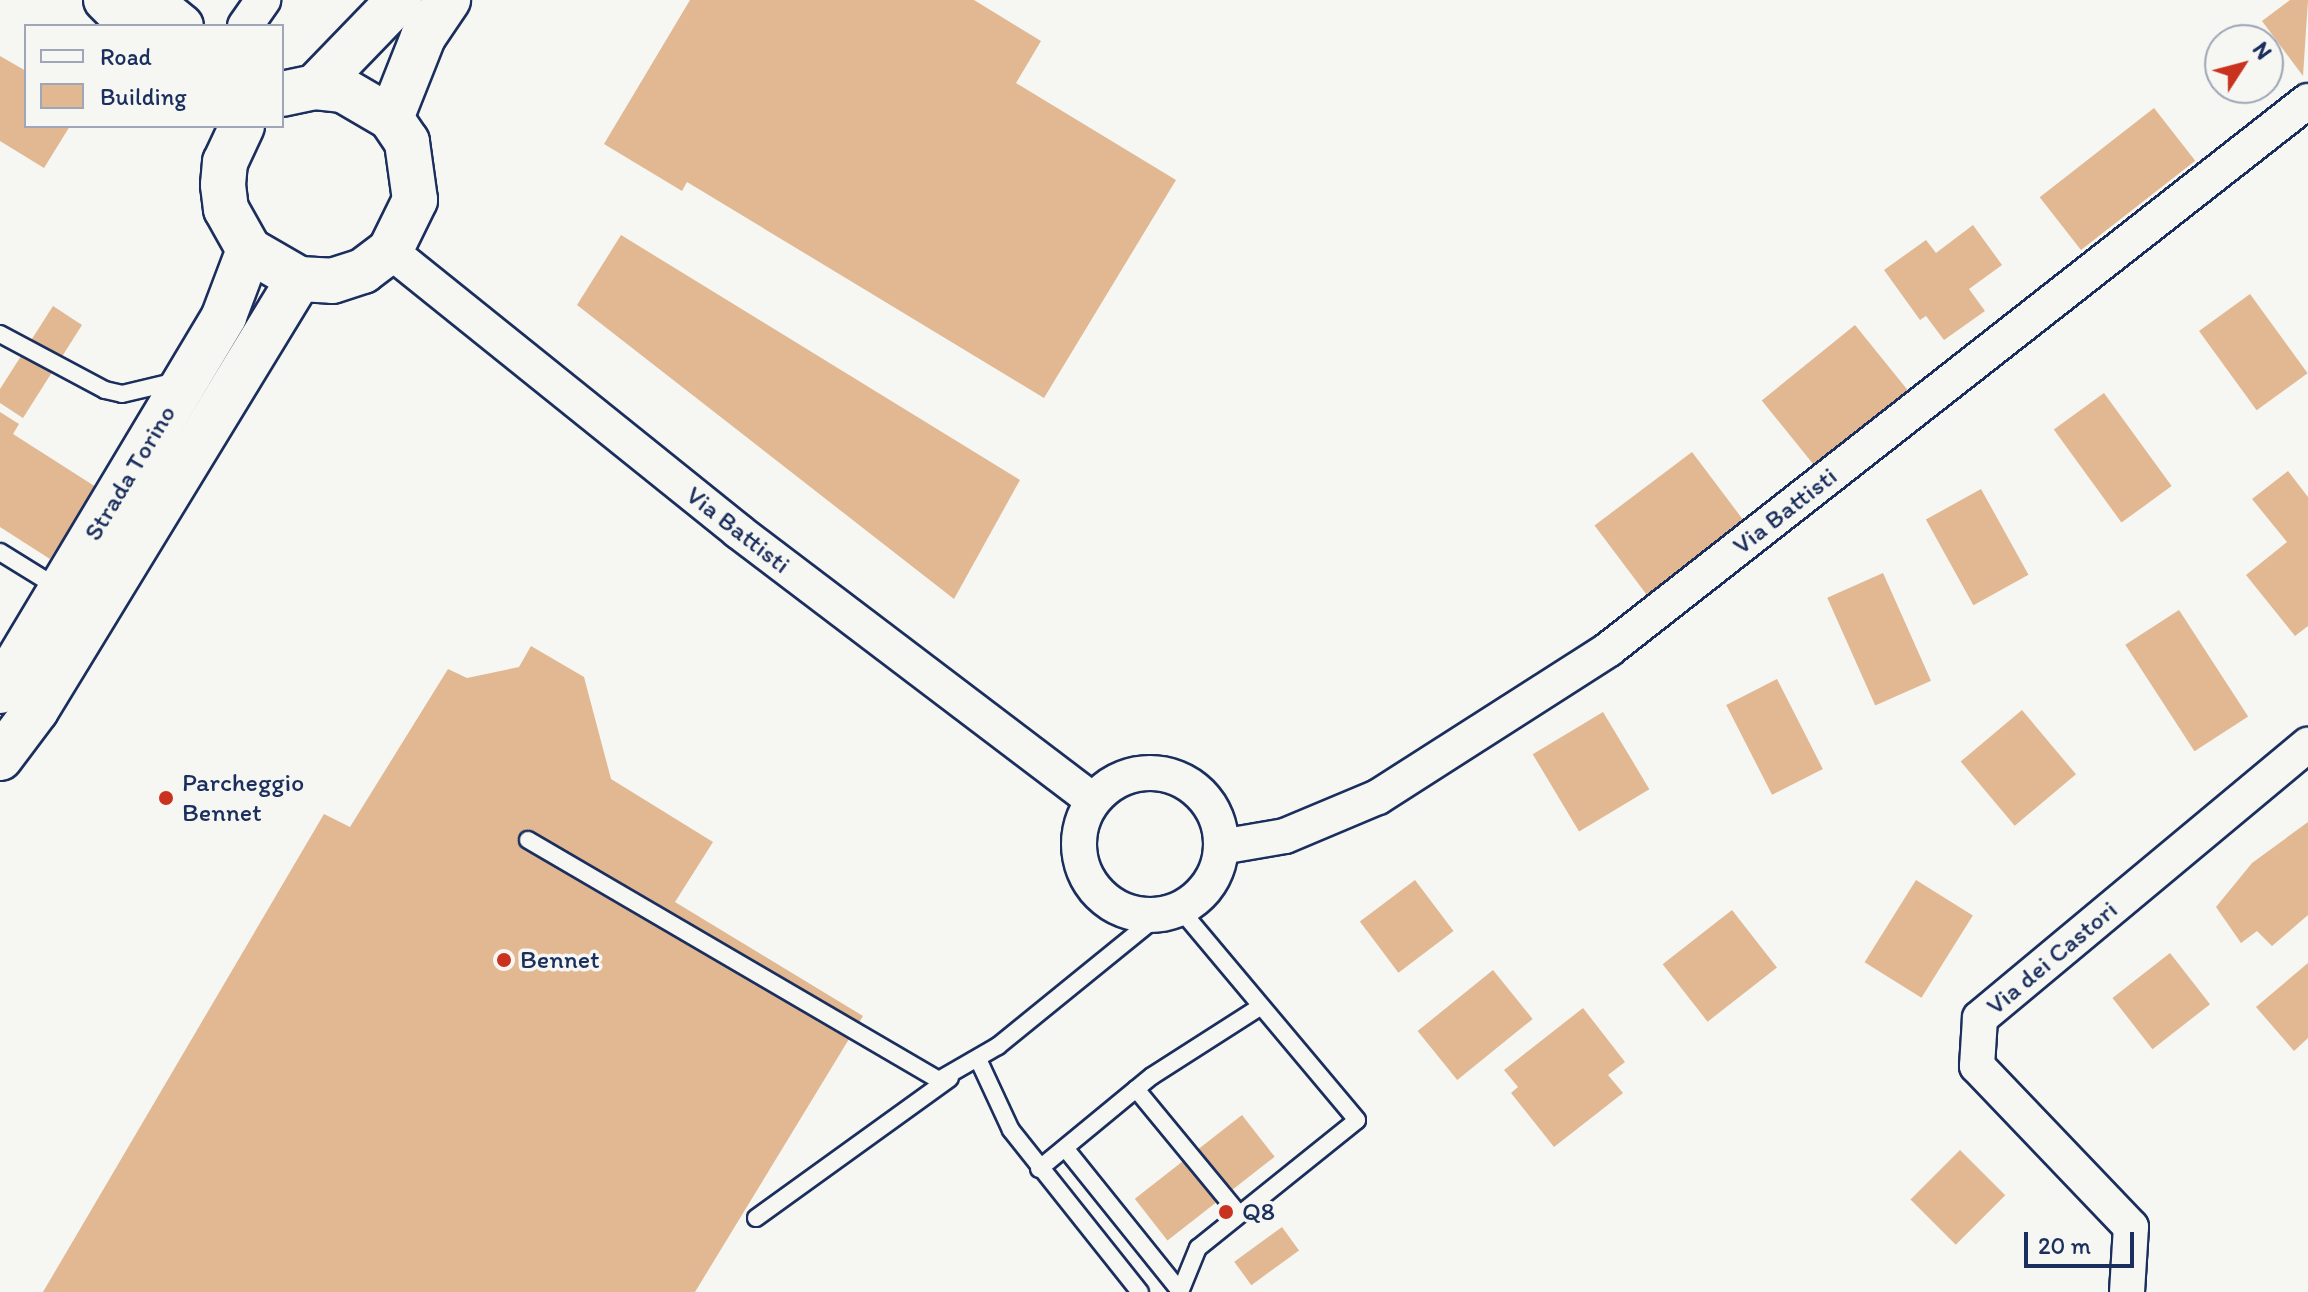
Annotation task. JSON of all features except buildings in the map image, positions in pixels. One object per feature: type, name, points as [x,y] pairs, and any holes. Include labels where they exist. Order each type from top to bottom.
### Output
[{"type":"main road","points":[[291,92],[399,0]]},
{"type":"main road","points":[[391,118],[423,37],[448,0]]},
{"type":"main road","points":[[231,130],[224,173],[226,209],[249,250],[299,279],[332,281],[363,271],[390,251],[411,214],[416,171],[391,118],[356,95],[291,92]]},
{"type":"main road","name":"Strada Torino","points":[[0,691],[224,316],[249,250]]},
{"type":"main road","points":[[0,758],[167,476],[299,279]]},
{"type":"street","points":[[105,0],[129,24]]},
{"type":"street","points":[[150,0],[180,24]]},
{"type":"street","points":[[246,24],[263,0]]},
{"type":"street","name":"Via Battisti","points":[[1221,847],[1285,836],[1378,797],[1609,649],[2308,101]]},
{"type":"street","name":"Via Battisti","points":[[390,251],[738,531],[1093,800]]},
{"type":"street","name":"Via dei Castori","points":[[2127,1292],[2131,1227],[1977,1066],[1980,1018],[2308,745]]},
{"type":"street","points":[[1125,777],[1174,777],[1211,808],[1221,847],[1209,884],[1170,912],[1121,909],[1092,885],[1078,842],[1093,800],[1125,777]]},
{"type":"lane","points":[[0,334],[122,394],[187,379]]},
{"type":"lane","points":[[0,552],[61,589],[85,580],[126,518]]},
{"type":"lane","points":[[528,840],[929,1076],[950,1078]]},
{"type":"lane","points":[[756,1218],[998,1046],[1170,912],[1260,1007],[1357,1120],[1198,1248],[1180,1291],[1065,1148]]},
{"type":"lane","points":[[1039,1169],[1136,1089],[1260,1007]]},
{"type":"lane","points":[[978,1059],[1011,1130],[1140,1292]]},
{"type":"lane","points":[[1136,1089],[1239,1214]]},
{"type":"place","name":"Parcheggio Bennet","points":[[166,798]]},
{"type":"place","name":"Bennet","points":[[504,960]]},
{"type":"place","name":"Q8","points":[[1226,1212]]}]
